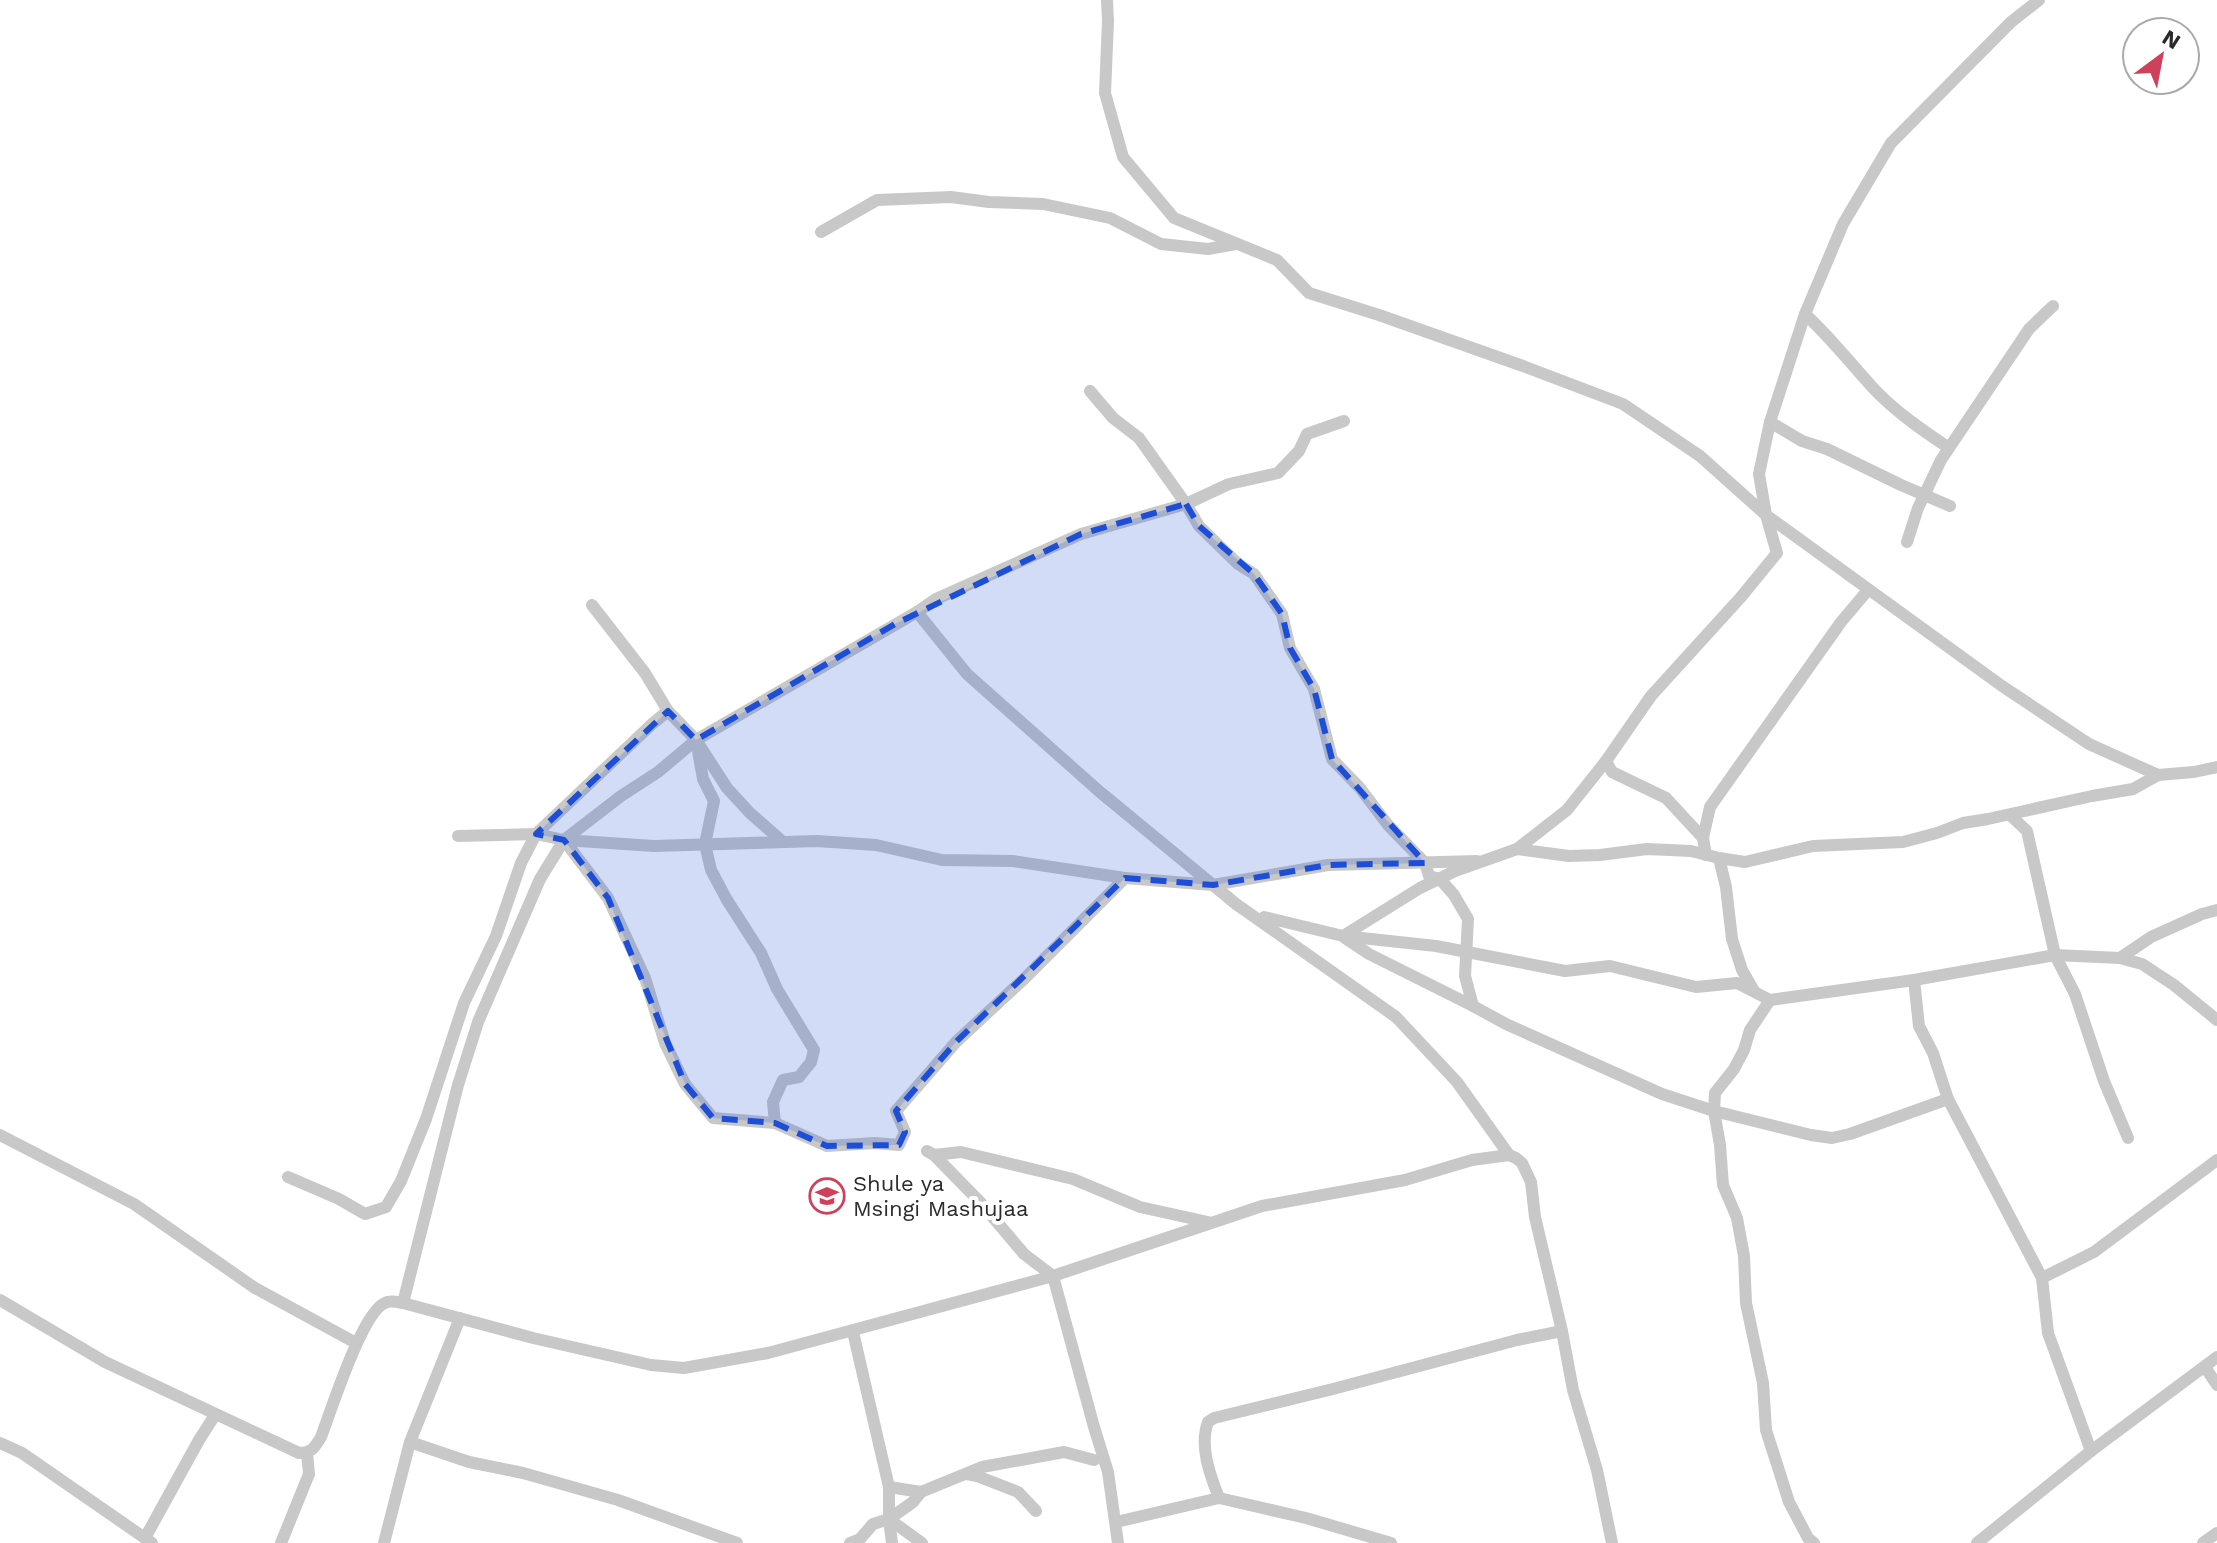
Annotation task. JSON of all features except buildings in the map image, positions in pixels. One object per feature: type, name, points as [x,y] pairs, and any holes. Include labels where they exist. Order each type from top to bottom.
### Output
[{"type":"street","points":[[1107,0],[1105,93],[1123,157],[1174,218],[1277,260],[1309,293],[1394,320],[1623,404],[1700,456],[1766,515],[2002,686],[2089,744],[2158,775]]},
{"type":"street","points":[[1343,936],[1420,888],[1517,849],[1567,810],[1651,696],[1777,553],[1759,474],[1770,422],[1805,314],[1843,224],[1891,143],[2011,22],[2039,0]]},
{"type":"street","points":[[821,232],[877,200],[951,197],[1043,204],[1110,218],[1161,244],[1208,249],[1237,243]]},
{"type":"street","points":[[1907,542],[1941,460],[2029,329],[2053,306]]},
{"type":"street","points":[[1805,314],[1906,419],[1949,448]]},
{"type":"street","points":[[1090,391],[1113,418],[1139,438],[1199,526],[1238,564],[1254,574],[1282,614],[1290,648],[1314,689],[1332,759],[1425,863],[1429,876],[1440,879],[1454,895],[1468,919],[1465,976],[1473,1006]]},
{"type":"street","points":[[403,1303],[458,1085],[478,1022],[540,879],[564,840],[658,772],[696,740],[936,599],[1081,534],[1186,504],[1229,484],[1278,473],[1299,451],[1307,434],[1344,421]]},
{"type":"street","points":[[1770,422],[1802,441],[1827,449],[1950,506]]},
{"type":"street","points":[[1706,855],[1703,838],[1710,807],[1833,632],[1868,590]]},
{"type":"street","points":[[592,605],[645,673],[668,711],[696,740],[727,788],[783,842]]},
{"type":"street","points":[[917,612],[967,674],[1100,792],[1236,904],[1396,1017],[1457,1082],[1509,1155],[1522,1163],[1531,1182],[1535,1217],[1573,1390],[1597,1470],[1612,1543]]},
{"type":"street","points":[[288,1177],[365,1214],[386,1207],[401,1181],[426,1119],[464,1003],[496,936],[521,863],[536,834],[668,711]]},
{"type":"street","points":[[696,740],[703,779],[714,801],[705,844],[711,870],[814,1050],[811,1062],[799,1077],[783,1080],[773,1102],[775,1123]]},
{"type":"street","points":[[1606,761],[1612,772],[1666,798],[1703,838]]},
{"type":"street","points":[[1517,849],[1569,856],[1647,849],[1691,851],[1745,862],[1813,846],[1903,842],[1963,823],[2133,789],[2158,775],[2217,767]]},
{"type":"street","points":[[2010,815],[2027,831],[2055,955],[2075,994],[2104,1081],[2128,1138]]},
{"type":"street","points":[[458,836],[536,834],[564,840],[654,846],[817,841],[876,845],[942,860],[1013,861],[1125,878],[1213,885],[1328,865],[1488,861]]},
{"type":"street","points":[[564,840],[608,898],[645,978],[665,1043],[685,1084],[713,1118],[775,1123],[827,1146],[899,1145],[905,1132],[896,1111],[956,1042],[1125,878]]},
{"type":"street","points":[[1719,858],[1732,939],[1742,970],[1754,991]]},
{"type":"street","points":[[2120,958],[2151,937],[2217,910]]},
{"type":"street","points":[[1254,915],[1343,936],[1436,946],[1565,971],[1610,966],[1696,987],[1737,983],[1770,1000],[1914,980],[2055,955],[2120,958],[2142,964],[2217,1020]]},
{"type":"street","points":[[1343,936],[1369,954],[1506,1024],[1662,1094],[1714,1111],[1832,1138],[1948,1099]]},
{"type":"street","points":[[1914,980],[1919,1026],[1933,1053],[1948,1099],[2042,1278],[2048,1333],[2091,1451]]},
{"type":"street","points":[[1770,1000],[1750,1030],[1734,1069],[1715,1093],[1714,1111],[1723,1185],[1737,1218],[1744,1256],[1746,1303],[1763,1383],[1766,1430],[1789,1502],[1808,1538],[1814,1543]]},
{"type":"street","points":[[0,1135],[134,1204],[255,1288],[356,1343]]},
{"type":"street","points":[[1118,1543],[1108,1472],[1053,1276],[1024,1254],[980,1202],[930,1153],[961,1152],[1073,1179],[1140,1207],[1211,1223]]},
{"type":"street","points":[[0,1300],[105,1362],[299,1453],[307,1453],[315,1448],[321,1437],[356,1343],[376,1308],[387,1301],[651,1365],[684,1368],[768,1353],[853,1332],[1053,1276],[1262,1206],[1405,1180],[1472,1160],[1509,1155]]},
{"type":"street","points":[[2042,1278],[2094,1252],[2217,1160]]},
{"type":"street","points":[[384,1543],[410,1442],[460,1318]]},
{"type":"street","points":[[1219,1498],[1209,1471],[1205,1441],[1208,1422],[1214,1418],[1562,1331]]},
{"type":"street","points":[[853,1332],[889,1487],[892,1543]]},
{"type":"street","points":[[1977,1543],[2091,1451],[2217,1357]]},
{"type":"street","points":[[2205,1367],[2217,1385]]},
{"type":"street","points":[[0,1443],[22,1453],[149,1540],[193,1451],[215,1415]]},
{"type":"street","points":[[410,1442],[469,1462],[523,1473],[618,1500],[737,1543]]},
{"type":"street","points":[[857,1542],[873,1524],[889,1519],[913,1502],[921,1492],[982,1467],[1064,1452],[1094,1460]]},
{"type":"street","points":[[281,1543],[309,1474],[307,1453]]},
{"type":"street","points":[[967,1474],[1018,1492],[1036,1511]]},
{"type":"street","points":[[889,1487],[921,1492]]},
{"type":"street","points":[[1116,1522],[1219,1498],[1306,1518],[1391,1543]]},
{"type":"street","points":[[889,1519],[922,1543]]},
{"type":"street","points":[[2203,1543],[2217,1533]]},
{"type":"highlighted area","points":[[1186,504],[1199,526],[1254,574],[1282,614],[1290,648],[1314,689],[1332,759],[1425,863],[1328,865],[1213,885],[1125,878],[956,1042],[896,1111],[905,1132],[899,1145],[827,1146],[775,1123],[713,1118],[685,1084],[608,898],[564,840],[536,834],[668,711],[696,740],[895,624],[1081,534]]},
{"type":"place","name":"Shule ya Msingi Mashujaa","points":[[827,1196]]}]
